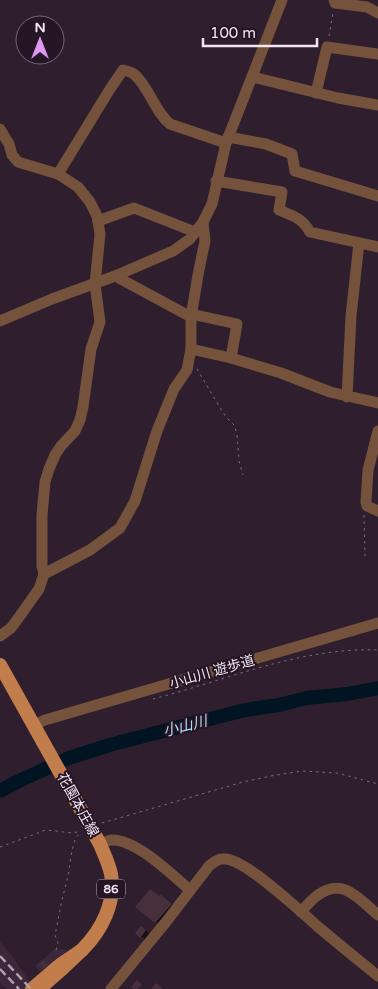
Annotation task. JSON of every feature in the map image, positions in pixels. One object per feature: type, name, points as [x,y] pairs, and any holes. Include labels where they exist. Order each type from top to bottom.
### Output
[{"type":"main road","name":"花園本庄線","points":[[0,665],[88,827],[100,844],[111,875],[109,907],[101,926],[92,940],[39,989]]},
{"type":"main road","name":"花園本庄線","points":[[32,989],[60,965],[82,950]]},
{"type":"street","points":[[0,321],[173,251],[190,238],[203,222],[212,204],[227,140],[282,0]]},
{"type":"street","points":[[334,1],[367,7],[378,13]]},
{"type":"street","points":[[316,93],[327,47],[378,54]]},
{"type":"street","points":[[58,174],[123,70],[133,73],[143,84],[162,118],[170,124],[227,140],[266,144],[292,154],[295,171],[378,196]]},
{"type":"street","points":[[253,77],[338,98],[378,105]]},
{"type":"street","points":[[0,129],[9,144],[12,155],[18,162],[58,174],[78,187],[90,202],[97,216],[100,234],[95,284],[100,322],[91,349],[80,420],[75,431],[55,455],[45,482],[42,515],[42,566],[44,574],[39,589],[11,628],[0,636]]},
{"type":"street","points":[[216,182],[282,192],[279,210],[305,224],[310,232],[378,247]]},
{"type":"street","points":[[98,221],[134,208],[195,232]]},
{"type":"street","points":[[44,574],[90,550],[120,528],[135,501],[157,432],[174,389],[187,370],[190,352],[191,316],[205,242],[203,222]]},
{"type":"street","points":[[347,397],[351,316],[360,243]]},
{"type":"street","points":[[115,276],[191,316],[237,324],[231,358]]},
{"type":"street","points":[[190,352],[231,358],[281,372],[320,389],[378,403]]},
{"type":"street","points":[[378,431],[368,470],[366,505],[369,508],[378,510]]},
{"type":"street","points":[[37,730],[45,720],[378,623]]},
{"type":"street","points":[[100,844],[113,840],[135,847],[151,857],[190,890]]},
{"type":"street","points":[[112,989],[209,866],[224,858],[245,867],[378,976]]},
{"type":"street","points":[[301,912],[317,896],[329,888],[338,887],[353,894],[378,915]]},
{"type":"path","points":[[327,47],[334,1]]},
{"type":"path","points":[[190,352],[216,401],[226,417],[234,425],[243,475]]},
{"type":"path","points":[[365,556],[364,511],[366,505]]},
{"type":"path","name":"小山川 遊歩道","points":[[153,699],[301,657],[346,650],[378,650]]},
{"type":"path","points":[[0,847],[46,830],[73,833],[243,782],[271,776],[302,771],[337,773],[378,784]]},
{"type":"path","points":[[56,950],[58,943],[55,935],[72,850],[76,837],[88,827]]},
{"type":"shaded area","points":[[0,942],[10,953],[31,984],[26,989],[6,989],[0,983]]},
{"type":"shaded area","points":[[55,949],[68,950],[41,973],[35,966]]},
{"type":"building","points":[[150,889],[172,904],[155,923],[135,907]]},
{"type":"building","points":[[141,926],[146,930],[140,938],[135,933]]},
{"type":"building","points":[[44,960],[48,965],[43,969],[39,964]]},
{"type":"building","points":[[137,980],[142,985],[134,989],[131,987]]},
{"type":"building","points":[[156,983],[163,989],[151,989]]},
{"type":"waterway","name":"小山川","points":[[0,791],[69,758],[113,744],[245,710],[279,705],[306,698],[347,694],[378,688]]},
{"type":"railway","points":[[0,956],[31,989]]},
{"type":"railway","points":[[0,969],[19,989]]}]
